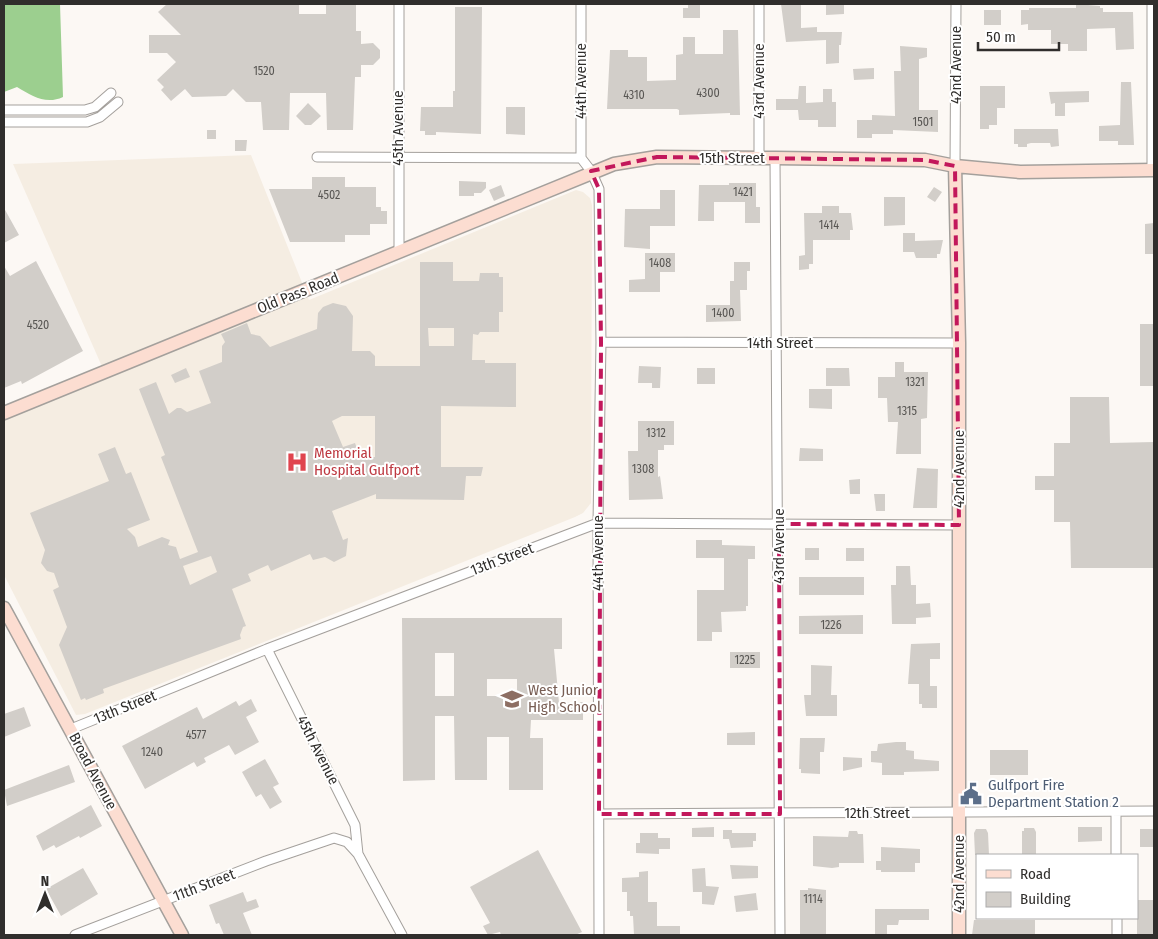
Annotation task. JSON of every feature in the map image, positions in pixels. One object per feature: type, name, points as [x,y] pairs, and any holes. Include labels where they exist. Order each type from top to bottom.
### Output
[{"type":"main road","name":"15th Street","points":[[591,172],[614,164],[657,157],[925,160],[955,166],[1020,172],[1153,170]]},
{"type":"main road","name":"42nd Avenue","points":[[955,166],[959,343],[959,935]]},
{"type":"main road","name":"Old Pass Road","points":[[4,413],[591,172]]},
{"type":"main road","name":"Broad Avenue","points":[[4,608],[182,935]]},
{"type":"street","name":"45th Avenue","points":[[399,4],[399,252]]},
{"type":"street","name":"44th Avenue","points":[[581,4],[581,158]]},
{"type":"street","name":"43rd Avenue","points":[[759,4],[759,157]]},
{"type":"street","name":"42nd Avenue","points":[[955,166],[956,4]]},
{"type":"street","points":[[1152,4],[1153,170]]},
{"type":"street","points":[[4,110],[85,110],[95,107],[111,93]]},
{"type":"street","points":[[4,122],[87,122],[100,118],[118,102]]},
{"type":"street","points":[[317,157],[581,158],[591,172]]},
{"type":"street","name":"43rd Avenue","points":[[775,158],[779,524],[780,935]]},
{"type":"street","name":"44th Avenue","points":[[591,172],[599,189],[601,342],[598,523],[599,935]]},
{"type":"street","name":"14th Street","points":[[601,342],[959,343]]},
{"type":"street","name":"13th Street","points":[[70,729],[267,649],[598,523],[959,525]]},
{"type":"street","name":"45th Avenue","points":[[267,649],[355,825],[358,854]]},
{"type":"street","name":"12th Street","points":[[599,814],[1154,811]]},
{"type":"street","points":[[1116,812],[1116,854]]},
{"type":"street","name":"11th Street","points":[[75,935],[266,861],[334,838],[347,842],[358,854]]},
{"type":"street","points":[[358,854],[402,935]]},
{"type":"street","points":[[1117,919],[1117,935]]},
{"type":"highlighted area","points":[[657,157],[925,160],[955,166],[959,525],[779,524],[780,814],[599,814],[601,342],[599,189],[591,171]]},
{"type":"shaded area","name":"Memorial Hospital Gulfport","points":[[251,155],[309,300],[576,190],[583,192],[590,198],[592,205],[591,503],[583,513],[575,517],[85,714],[76,715],[4,575],[4,420],[107,378],[13,164]]},
{"type":"green space","points":[[4,4],[60,4],[63,97],[45,100],[17,87],[4,92]]},
{"type":"building","points":[[167,4],[299,4],[299,14],[326,14],[326,4],[356,4],[356,31],[361,31],[361,44],[373,43],[380,50],[380,58],[373,65],[361,65],[361,77],[355,77],[353,130],[327,130],[326,93],[290,93],[289,130],[263,130],[261,102],[246,102],[233,89],[226,96],[192,97],[185,89],[171,101],[161,90],[164,87],[157,80],[176,62],[167,53],[149,53],[149,35],[181,35],[158,12]]},
{"type":"building","points":[[688,4],[700,4],[700,18],[683,18],[683,8],[688,8]]},
{"type":"building","points":[[781,4],[801,4],[801,28],[817,27],[817,32],[842,32],[841,45],[839,45],[839,63],[826,64],[826,40],[786,42]]},
{"type":"building","points":[[826,4],[844,4],[844,14],[826,15]]},
{"type":"building","points":[[1076,4],[1100,6],[1100,8],[1103,8],[1103,12],[1133,12],[1134,49],[1116,50],[1115,28],[1087,29],[1087,51],[1068,51],[1068,44],[1051,44],[1051,30],[1028,30],[1028,24],[1021,25],[1021,10],[1029,10],[1029,8],[1076,8]]},
{"type":"building","points":[[455,7],[482,7],[481,134],[436,132],[436,135],[425,135],[425,131],[420,131],[421,107],[453,107],[453,91],[455,91]]},
{"type":"building","points":[[984,10],[1001,10],[1001,25],[984,25]]},
{"type":"building","points":[[723,30],[738,30],[740,115],[730,115],[730,113],[679,115],[679,110],[677,109],[607,109],[610,50],[628,50],[628,57],[647,57],[647,81],[676,80],[676,55],[683,54],[683,37],[695,37],[695,54],[723,54]]},
{"type":"building","points":[[900,46],[927,48],[927,57],[919,59],[919,110],[938,110],[938,132],[893,130],[893,134],[872,134],[872,138],[857,138],[857,120],[872,120],[872,115],[895,116],[894,71],[901,71]]},
{"type":"building","points":[[874,68],[874,79],[854,80],[853,69]]},
{"type":"building","points":[[1121,82],[1131,82],[1134,145],[1118,145],[1118,141],[1099,141],[1099,126],[1120,125]]},
{"type":"building","points":[[799,86],[806,86],[806,103],[823,102],[823,89],[832,89],[832,102],[836,102],[836,127],[818,127],[818,120],[799,120],[798,110],[776,110],[776,99],[798,99]]},
{"type":"building","points":[[980,86],[1005,86],[1005,108],[997,108],[997,125],[989,125],[989,129],[980,129]]},
{"type":"building","points":[[1089,91],[1089,102],[1065,103],[1065,116],[1055,116],[1055,103],[1051,104],[1049,92]]},
{"type":"building","points":[[308,103],[321,116],[311,125],[305,125],[296,116]]},
{"type":"building","points":[[506,107],[525,107],[525,135],[506,134]]},
{"type":"building","points":[[1014,129],[1058,129],[1059,146],[1051,147],[1050,143],[1031,143],[1027,144],[1027,147],[1018,147],[1018,144],[1014,144]]},
{"type":"building","points":[[207,130],[216,130],[216,139],[207,139]]},
{"type":"building","points":[[235,140],[247,140],[246,151],[235,151]]},
{"type":"building","points":[[312,177],[345,177],[345,187],[376,187],[376,207],[381,207],[381,211],[387,211],[387,224],[370,224],[370,235],[345,235],[345,242],[290,242],[269,189],[312,189]]},
{"type":"building","points":[[459,181],[486,182],[486,188],[481,193],[474,193],[474,196],[459,196]]},
{"type":"building","points":[[729,183],[756,183],[756,207],[760,207],[760,223],[745,223],[745,202],[714,202],[714,221],[698,221],[699,185],[729,185]]},
{"type":"building","points":[[501,185],[505,196],[494,201],[489,190]]},
{"type":"building","points":[[934,187],[942,192],[935,202],[927,197]]},
{"type":"building","points":[[660,190],[675,190],[675,226],[650,226],[650,249],[624,247],[625,209],[660,209]]},
{"type":"building","points":[[884,197],[905,197],[905,225],[884,226]]},
{"type":"building","points":[[822,206],[839,206],[839,213],[851,213],[853,230],[850,230],[850,240],[813,240],[813,264],[809,264],[809,269],[799,270],[799,256],[805,255],[804,213],[822,213]]},
{"type":"building","points":[[4,208],[19,235],[4,243]]},
{"type":"building","points":[[1154,223],[1154,254],[1145,254],[1145,224]]},
{"type":"building","points":[[903,233],[915,233],[915,241],[943,240],[940,254],[937,254],[937,258],[916,258],[914,252],[903,252]]},
{"type":"building","points":[[645,253],[675,253],[675,272],[660,272],[660,292],[629,292],[629,280],[645,279]]},
{"type":"building","points":[[36,261],[83,351],[22,384],[21,381],[4,388],[4,266],[10,276]]},
{"type":"building","points":[[420,262],[453,262],[453,281],[479,281],[480,273],[499,273],[499,277],[503,277],[503,312],[499,312],[499,332],[473,334],[472,360],[485,360],[485,363],[516,363],[516,407],[441,406],[441,467],[483,467],[481,476],[466,476],[464,500],[376,499],[376,494],[332,511],[343,540],[348,538],[346,556],[334,562],[325,557],[313,560],[310,554],[271,571],[268,565],[248,574],[251,581],[232,589],[246,626],[243,627],[240,635],[241,639],[103,689],[104,693],[81,700],[59,645],[67,627],[53,590],[59,587],[54,573],[47,571],[41,563],[45,550],[30,513],[109,481],[98,454],[115,447],[126,474],[131,472],[150,520],[127,529],[135,537],[138,547],[162,537],[170,540],[168,545],[176,547],[180,559],[198,552],[161,457],[165,455],[139,389],[156,382],[169,414],[177,408],[187,412],[211,403],[199,371],[222,362],[222,346],[225,342],[221,334],[247,323],[251,334],[260,336],[270,347],[317,329],[318,313],[323,307],[333,303],[346,306],[353,316],[352,351],[370,351],[375,356],[375,366],[420,366]],"holes":[[[428,328],[454,328],[454,346],[429,346]],[[342,416],[375,416],[375,457],[360,457],[355,443],[343,447],[332,421]],[[211,556],[217,572],[190,585],[183,566]]]},
{"type":"building","points":[[734,262],[750,262],[750,271],[747,271],[747,290],[740,290],[741,321],[706,322],[706,305],[730,305],[730,281],[734,281]]},
{"type":"building","points":[[1140,324],[1154,324],[1154,386],[1140,386]]},
{"type":"building","points":[[895,362],[904,362],[904,372],[928,372],[927,418],[921,419],[921,454],[896,454],[898,422],[888,422],[887,398],[878,398],[878,377],[895,377]]},
{"type":"building","points":[[639,366],[661,367],[660,388],[652,388],[652,383],[638,383]]},
{"type":"building","points":[[186,368],[190,377],[175,383],[171,375]]},
{"type":"building","points":[[697,368],[715,368],[715,384],[697,384]]},
{"type":"building","points":[[826,368],[849,368],[850,386],[826,386]]},
{"type":"building","points":[[809,389],[832,389],[832,409],[809,408]]},
{"type":"building","points":[[1070,397],[1109,397],[1110,443],[1154,442],[1154,568],[1071,568],[1070,522],[1054,522],[1054,490],[1035,490],[1035,476],[1054,476],[1054,443],[1070,443]]},
{"type":"building","points":[[638,421],[674,421],[674,445],[664,445],[664,450],[658,450],[658,477],[660,476],[663,499],[629,500],[628,451],[638,451]]},
{"type":"building","points":[[800,448],[823,449],[823,461],[799,461]]},
{"type":"building","points":[[917,468],[938,469],[937,508],[913,508]]},
{"type":"building","points":[[860,479],[860,494],[850,494],[849,480]]},
{"type":"building","points":[[874,494],[885,494],[885,511],[876,511]]},
{"type":"building","points":[[696,540],[722,540],[722,545],[755,546],[755,559],[748,559],[748,606],[746,606],[746,611],[721,612],[722,632],[712,632],[712,641],[697,641],[697,590],[724,590],[724,558],[696,558]]},
{"type":"building","points":[[805,548],[819,548],[819,560],[805,560]]},
{"type":"building","points":[[846,548],[864,548],[864,561],[846,561]]},
{"type":"building","points":[[896,566],[910,566],[911,585],[916,585],[916,604],[930,603],[931,617],[916,618],[916,624],[892,624],[891,585],[896,585]]},
{"type":"building","points":[[799,577],[864,577],[864,595],[799,595]]},
{"type":"building","points":[[863,615],[863,634],[799,634],[799,616]]},
{"type":"building","points":[[402,618],[562,618],[562,649],[554,649],[559,703],[583,702],[583,720],[531,720],[530,738],[543,738],[543,790],[509,790],[509,737],[487,737],[487,780],[455,780],[454,716],[435,716],[435,780],[403,781]],"holes":[[[435,653],[454,653],[454,696],[435,696]],[[487,679],[517,679],[517,696],[487,696]]]},
{"type":"building","points":[[940,643],[940,659],[930,659],[930,686],[937,686],[937,708],[922,708],[922,704],[919,704],[919,684],[908,684],[911,644]]},
{"type":"building","points":[[730,652],[760,652],[760,668],[730,668]]},
{"type":"building","points":[[811,665],[832,666],[831,695],[837,695],[837,716],[806,716],[804,695],[811,695]]},
{"type":"building","points":[[251,699],[257,711],[246,717],[259,742],[235,755],[229,745],[204,758],[206,762],[197,767],[194,762],[145,789],[122,746],[197,707],[203,719],[236,701],[239,706]]},
{"type":"building","points":[[24,707],[31,726],[4,737],[4,714]]},
{"type":"building","points":[[755,732],[755,745],[727,745],[727,733]]},
{"type":"building","points":[[800,738],[825,738],[824,752],[820,752],[820,774],[801,773],[801,769],[799,769]]},
{"type":"building","points":[[906,742],[906,750],[914,751],[914,759],[939,761],[939,771],[904,772],[904,775],[882,775],[882,763],[871,762],[871,751],[877,751],[878,744]]},
{"type":"building","points":[[990,750],[1028,750],[1028,775],[990,775]]},
{"type":"building","points":[[843,757],[862,758],[862,767],[843,771]]},
{"type":"building","points":[[265,759],[279,784],[273,787],[282,802],[270,809],[261,794],[256,797],[242,772]]},
{"type":"building","points":[[69,765],[75,782],[7,806],[4,790]]},
{"type":"building","points":[[91,805],[102,826],[80,838],[79,836],[56,848],[54,845],[43,851],[36,836]]},
{"type":"building","points":[[714,827],[714,837],[692,837],[692,828]]},
{"type":"building","points":[[1078,827],[1102,827],[1102,841],[1078,842]]},
{"type":"building","points":[[1024,828],[1034,828],[1036,832],[1036,854],[1022,854],[1022,831],[1024,831]]},
{"type":"building","points":[[976,829],[986,829],[988,833],[989,854],[975,855],[974,833]]},
{"type":"building","points":[[1140,829],[1154,829],[1154,847],[1140,847]]},
{"type":"building","points":[[723,830],[732,830],[732,833],[756,833],[756,841],[753,841],[753,847],[731,848],[729,839],[723,839]]},
{"type":"building","points":[[849,831],[857,831],[858,834],[863,834],[864,863],[839,863],[839,867],[832,868],[813,866],[813,836],[848,837]]},
{"type":"building","points":[[640,833],[658,833],[658,838],[670,838],[670,849],[659,849],[659,854],[636,853],[636,843],[640,843]]},
{"type":"building","points":[[881,847],[920,849],[920,863],[915,863],[915,872],[881,872],[881,870],[876,870],[876,861],[881,861]]},
{"type":"building","points":[[538,850],[582,932],[575,935],[501,935],[500,932],[488,935],[483,926],[490,923],[470,887]]},
{"type":"building","points":[[730,865],[758,866],[758,878],[732,879]]},
{"type":"building","points":[[83,868],[98,894],[61,916],[46,889]]},
{"type":"building","points":[[705,868],[706,886],[719,887],[714,905],[702,904],[702,892],[693,892],[692,869]]},
{"type":"building","points":[[648,871],[648,902],[657,902],[657,926],[680,926],[680,935],[634,935],[633,916],[630,916],[630,911],[627,911],[627,892],[622,892],[622,878],[639,877],[639,872]]},
{"type":"building","points":[[808,888],[826,890],[826,935],[800,935],[800,890],[808,890]]},
{"type":"building","points":[[243,892],[247,902],[256,899],[259,907],[243,913],[252,935],[224,935],[219,923],[216,924],[209,905]]},
{"type":"building","points":[[756,893],[758,910],[736,912],[734,896]]},
{"type":"building","points":[[1138,900],[1154,900],[1154,935],[1137,935]]},
{"type":"building","points":[[875,909],[929,909],[929,920],[899,920],[898,925],[887,925],[887,935],[875,935]]},
{"type":"building","points":[[974,920],[1035,920],[1035,935],[972,935]]},
{"type":"place","name":"Memorial Hospital Gulfport","points":[[297,462]]},
{"type":"place","name":"West Junior High School","points":[[512,699]]},
{"type":"place","name":"Gulfport Fire Department Station 2","points":[[971,794]]}]
